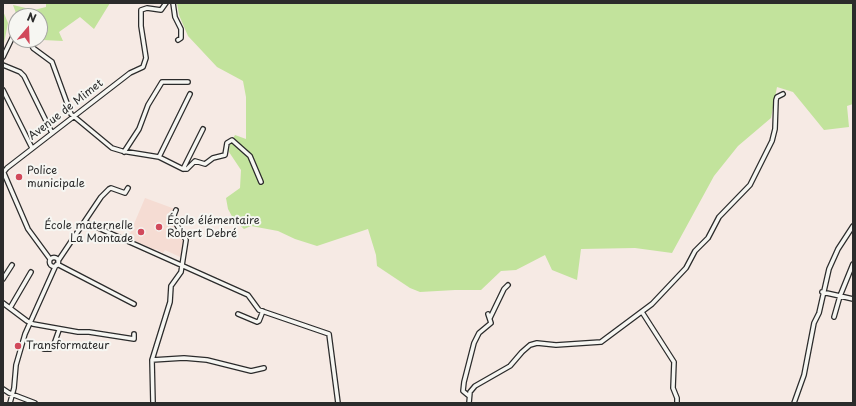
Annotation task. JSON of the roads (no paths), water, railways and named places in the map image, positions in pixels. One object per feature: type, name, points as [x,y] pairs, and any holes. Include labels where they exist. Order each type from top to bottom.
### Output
[{"type":"street","name":"Avenue de Mimet","points":[[3,172],[130,73],[143,67],[146,58],[141,26],[142,10],[147,8],[161,10],[166,3]]},
{"type":"street","points":[[173,3],[176,17],[182,29],[181,38],[178,40]]},
{"type":"street","points":[[3,57],[8,46]]},
{"type":"street","points":[[33,48],[52,62],[71,114],[112,148],[124,152],[159,157],[183,169],[187,169],[196,161],[205,164],[213,158],[225,155],[227,143],[232,140],[250,156],[261,182]]},
{"type":"street","points":[[3,65],[20,72],[24,76],[52,133]]},
{"type":"street","points":[[124,152],[139,129],[148,105],[162,82],[188,82]]},
{"type":"street","points":[[3,90],[32,148]]},
{"type":"street","points":[[159,157],[190,94]]},
{"type":"street","points":[[469,403],[469,396],[475,386],[510,366],[530,345],[537,343],[556,345],[597,343],[642,312],[686,268],[696,251],[708,238],[719,217],[750,185],[772,141],[775,129],[776,98],[783,94]]},
{"type":"street","points":[[183,169],[202,129]]},
{"type":"street","points":[[3,172],[28,230],[50,259],[52,273]]},
{"type":"street","points":[[10,403],[13,394],[20,352],[30,322],[57,262],[101,197],[110,188],[125,193],[128,188]]},
{"type":"street","points":[[153,403],[152,360],[168,309],[171,286],[181,272],[186,240],[175,222],[174,214],[176,210]]},
{"type":"street","points":[[85,222],[248,295],[256,307],[263,311],[329,334],[338,403]]},
{"type":"street","points":[[794,403],[805,369],[814,323],[821,303],[822,292],[833,258],[853,226]]},
{"type":"street","points":[[50,259],[134,304]]},
{"type":"street","points":[[51,265],[57,262]]},
{"type":"street","points":[[834,317],[840,296],[853,264]]},
{"type":"street","points":[[3,279],[12,265]]},
{"type":"street","points":[[10,308],[31,272]]},
{"type":"street","points":[[469,396],[465,393],[463,388],[472,349],[479,333],[490,323],[489,316],[504,289],[508,285]]},
{"type":"street","points":[[822,292],[853,299]]},
{"type":"street","points":[[3,304],[30,322],[59,330],[134,338],[134,334]]},
{"type":"street","points":[[238,314],[257,322],[259,321],[263,311]]},
{"type":"street","points":[[642,312],[674,362],[673,388],[677,398],[677,403]]},
{"type":"street","points":[[44,349],[50,349],[53,347],[59,330]]},
{"type":"street","points":[[152,360],[184,358],[207,360],[251,370],[264,368]]},
{"type":"street","points":[[3,389],[35,403]]},
{"type":"place","name":"Police municipale","points":[[19,177]]},
{"type":"place","name":"École élémentaire Robert Debré","points":[[159,227]]},
{"type":"place","name":"École maternelle La Montade","points":[[141,232]]},
{"type":"place","name":"Transformateur","points":[[18,346]]}]
